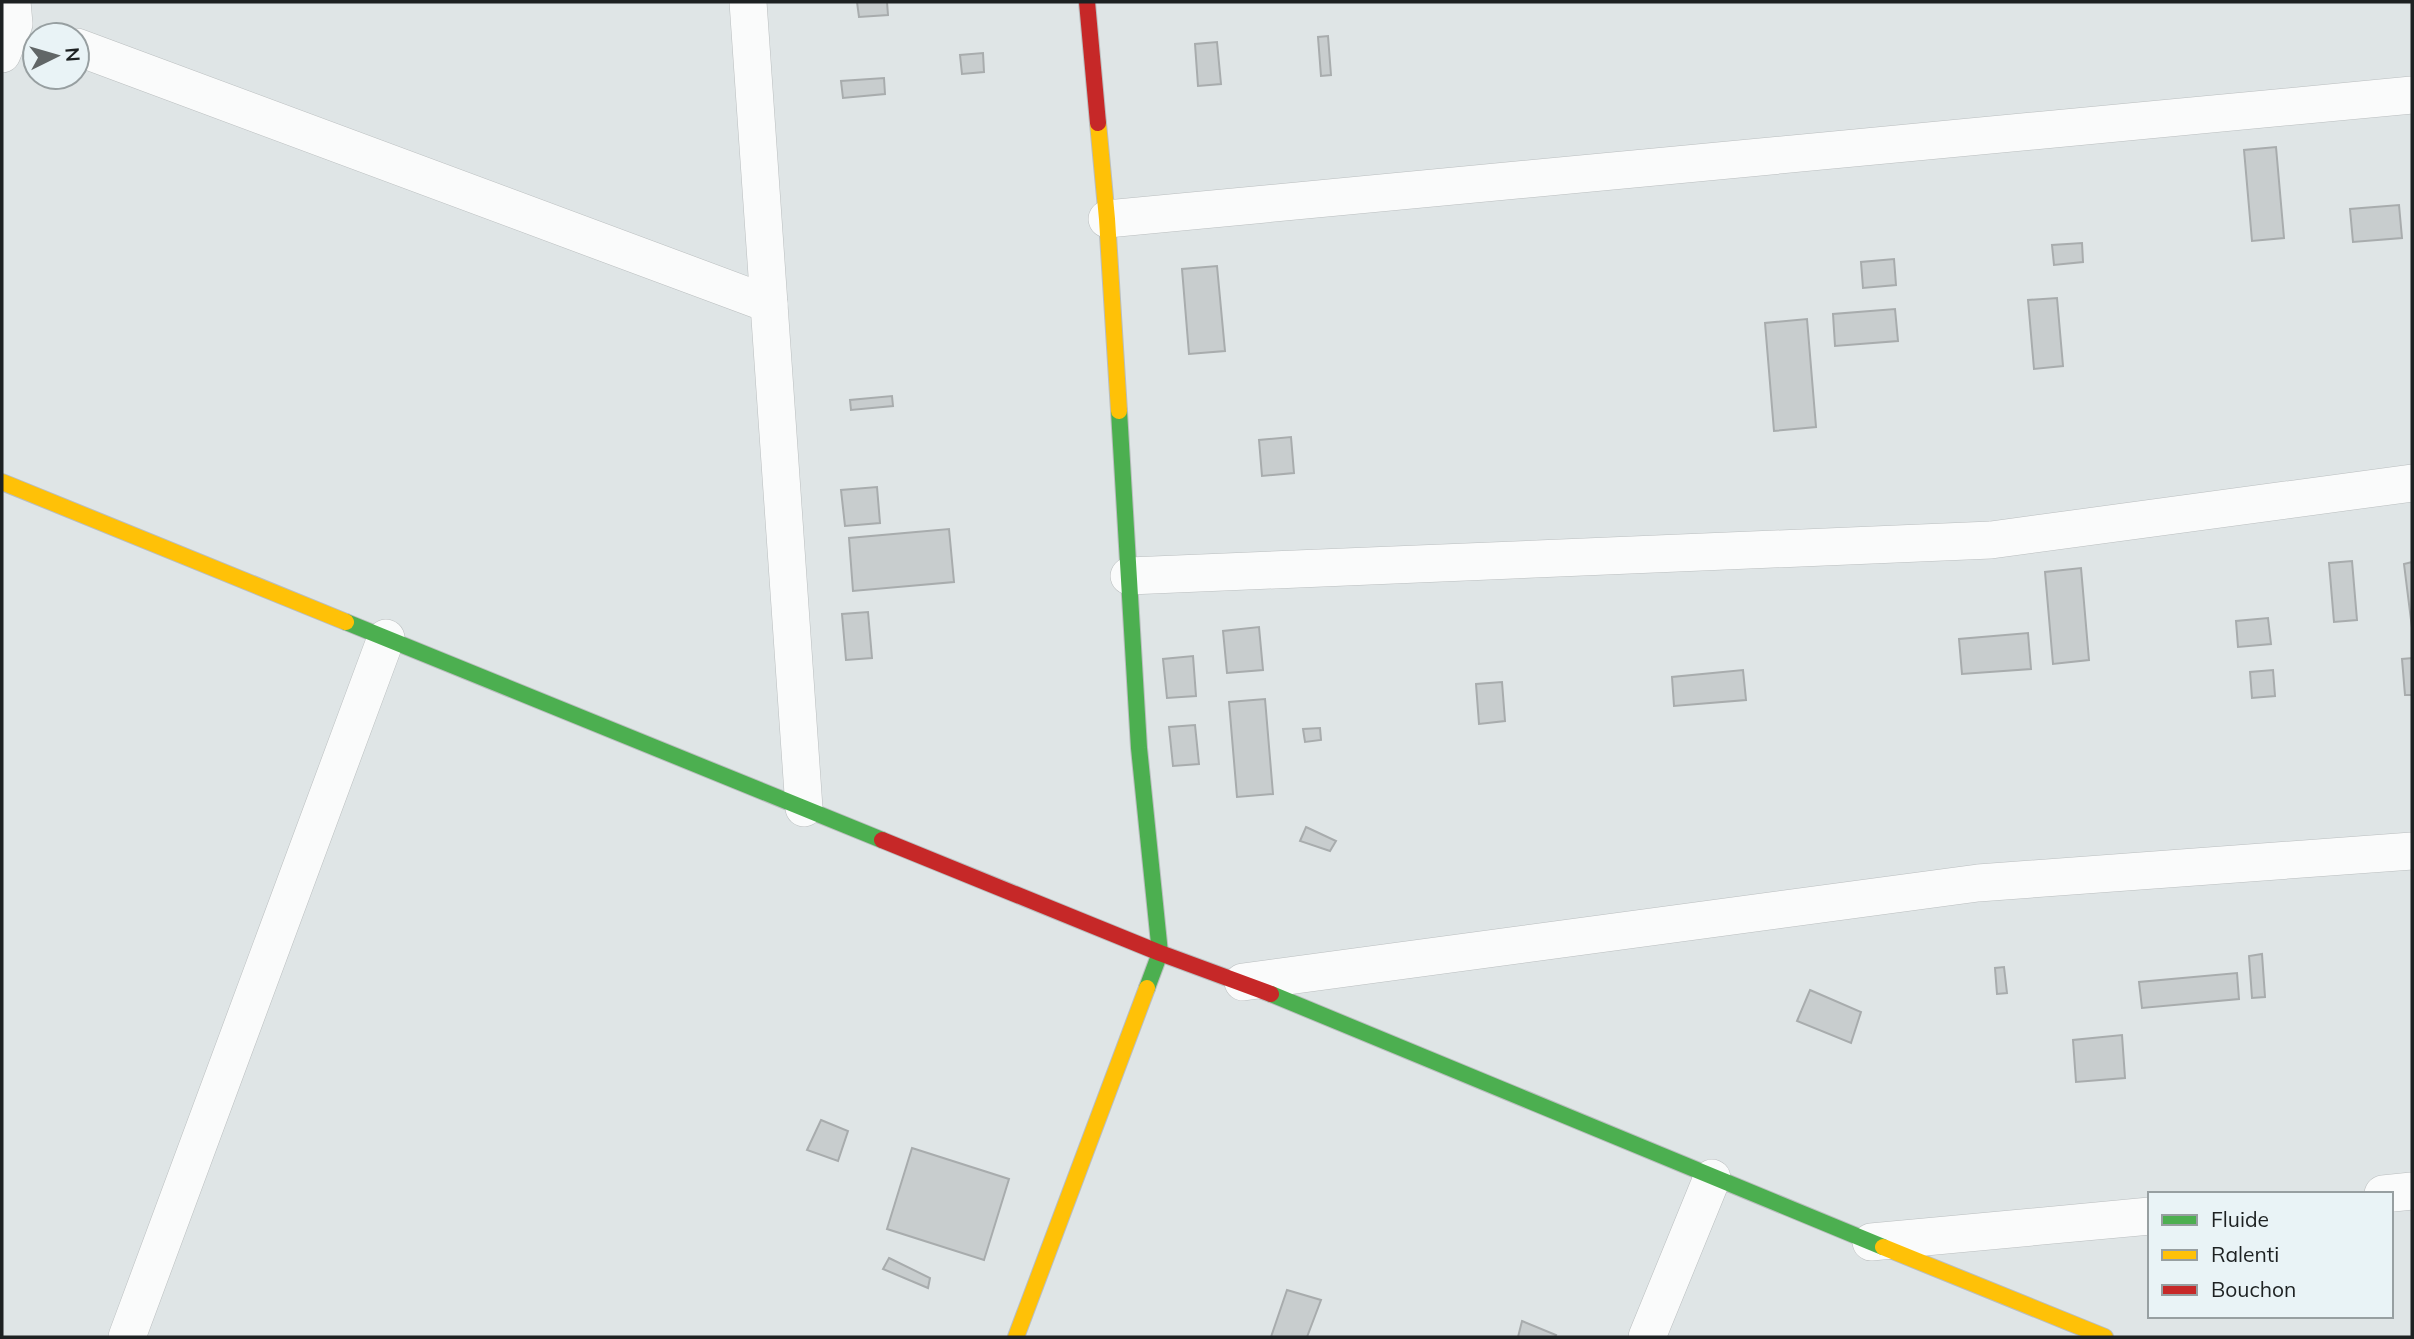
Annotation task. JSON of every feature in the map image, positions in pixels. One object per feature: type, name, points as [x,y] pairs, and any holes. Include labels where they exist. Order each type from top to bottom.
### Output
[{"type":"main road","points":[[1016,1337],[1160,953],[1139,748],[1107,219],[1087,2]]},
{"type":"main road","points":[[2,482],[1160,953],[1243,982],[1712,1178],[2105,1337]]},
{"type":"street","points":[[748,2],[804,808]]},
{"type":"street","points":[[91,52],[769,304]]},
{"type":"street","points":[[1107,219],[2412,96]]},
{"type":"street","points":[[1129,576],[1991,540],[2412,483]]},
{"type":"street","points":[[127,1337],[386,638]]},
{"type":"street","points":[[1243,982],[1978,884],[2412,851]]},
{"type":"street","points":[[1647,1337],[1712,1178]]},
{"type":"street","points":[[2393,1193],[2412,1191]]},
{"type":"street","points":[[1871,1242],[2148,1216]]},
{"type":"building","points":[[857,2],[887,2],[888,15],[859,17]]},
{"type":"building","points":[[1328,36],[1331,75],[1321,76],[1318,37]]},
{"type":"building","points":[[1217,42],[1221,84],[1198,86],[1195,44]]},
{"type":"building","points":[[983,53],[984,72],[962,74],[960,55]]},
{"type":"building","points":[[884,78],[885,94],[843,98],[841,81]]},
{"type":"building","points":[[2276,147],[2284,238],[2252,241],[2244,150]]},
{"type":"building","points":[[2399,205],[2402,238],[2353,242],[2350,209]]},
{"type":"building","points":[[2082,243],[2083,262],[2054,265],[2052,245]]},
{"type":"building","points":[[1894,259],[1896,285],[1863,288],[1861,262]]},
{"type":"building","points":[[1217,266],[1225,351],[1189,354],[1182,269]]},
{"type":"building","points":[[2057,298],[2063,366],[2034,369],[2028,300]]},
{"type":"building","points":[[1895,309],[1898,341],[1835,346],[1833,314]]},
{"type":"building","points":[[1807,319],[1816,427],[1774,431],[1765,323]]},
{"type":"building","points":[[892,396],[893,406],[851,410],[850,400]]},
{"type":"building","points":[[1291,437],[1294,473],[1262,476],[1259,440]]},
{"type":"building","points":[[877,487],[880,523],[845,526],[841,490]]},
{"type":"building","points":[[949,529],[954,582],[853,591],[849,538]]},
{"type":"building","points":[[2352,561],[2357,620],[2334,622],[2329,563]]},
{"type":"building","points":[[2412,562],[2412,628],[2404,564]]},
{"type":"building","points":[[2081,568],[2089,660],[2053,664],[2045,572]]},
{"type":"building","points":[[868,612],[872,658],[846,660],[842,614]]},
{"type":"building","points":[[2268,618],[2271,644],[2238,647],[2236,621]]},
{"type":"building","points":[[1259,627],[1263,670],[1227,673],[1223,631]]},
{"type":"building","points":[[2028,633],[2031,669],[1962,674],[1959,639]]},
{"type":"building","points":[[1193,656],[1196,696],[1167,698],[1163,659]]},
{"type":"building","points":[[2412,658],[2412,695],[2405,695],[2402,659]]},
{"type":"building","points":[[1743,670],[1746,700],[1674,706],[1672,677]]},
{"type":"building","points":[[2273,670],[2275,696],[2252,698],[2250,672]]},
{"type":"building","points":[[1502,682],[1505,721],[1479,724],[1476,684]]},
{"type":"building","points":[[1265,699],[1273,794],[1237,797],[1229,702]]},
{"type":"building","points":[[1195,725],[1199,764],[1173,766],[1169,727]]},
{"type":"building","points":[[1320,728],[1321,740],[1305,742],[1303,729]]},
{"type":"building","points":[[1306,827],[1336,841],[1330,851],[1300,841]]},
{"type":"building","points":[[2262,954],[2265,997],[2252,998],[2249,956]]},
{"type":"building","points":[[2004,967],[2007,993],[1997,994],[1995,968]]},
{"type":"building","points":[[2237,973],[2239,999],[2142,1008],[2139,982]]},
{"type":"building","points":[[1810,990],[1861,1012],[1851,1043],[1797,1021]]},
{"type":"building","points":[[2122,1035],[2125,1078],[2076,1082],[2073,1040]]},
{"type":"building","points":[[821,1120],[848,1131],[838,1161],[807,1150]]},
{"type":"building","points":[[912,1148],[1009,1179],[984,1260],[887,1229]]},
{"type":"building","points":[[889,1258],[930,1278],[928,1288],[883,1269]]},
{"type":"building","points":[[1287,1290],[1321,1300],[1307,1337],[1271,1337]]},
{"type":"building","points":[[1522,1321],[1556,1335],[1518,1337]]},
{"type":"traffic: fast","points":[[1119,411],[1139,748],[1160,953],[1147,988]]},
{"type":"traffic: fast","points":[[346,622],[882,840]]},
{"type":"traffic: fast","points":[[1271,994],[1883,1247]]},
{"type":"traffic: slow","points":[[1098,123],[1119,411]]},
{"type":"traffic: slow","points":[[2,482],[346,622]]},
{"type":"traffic: slow","points":[[1016,1337],[1147,988]]},
{"type":"traffic: slow","points":[[1883,1247],[2105,1337]]},
{"type":"traffic: jam","points":[[1087,2],[1098,123]]},
{"type":"traffic: jam","points":[[882,840],[1160,953],[1271,994]]}]
